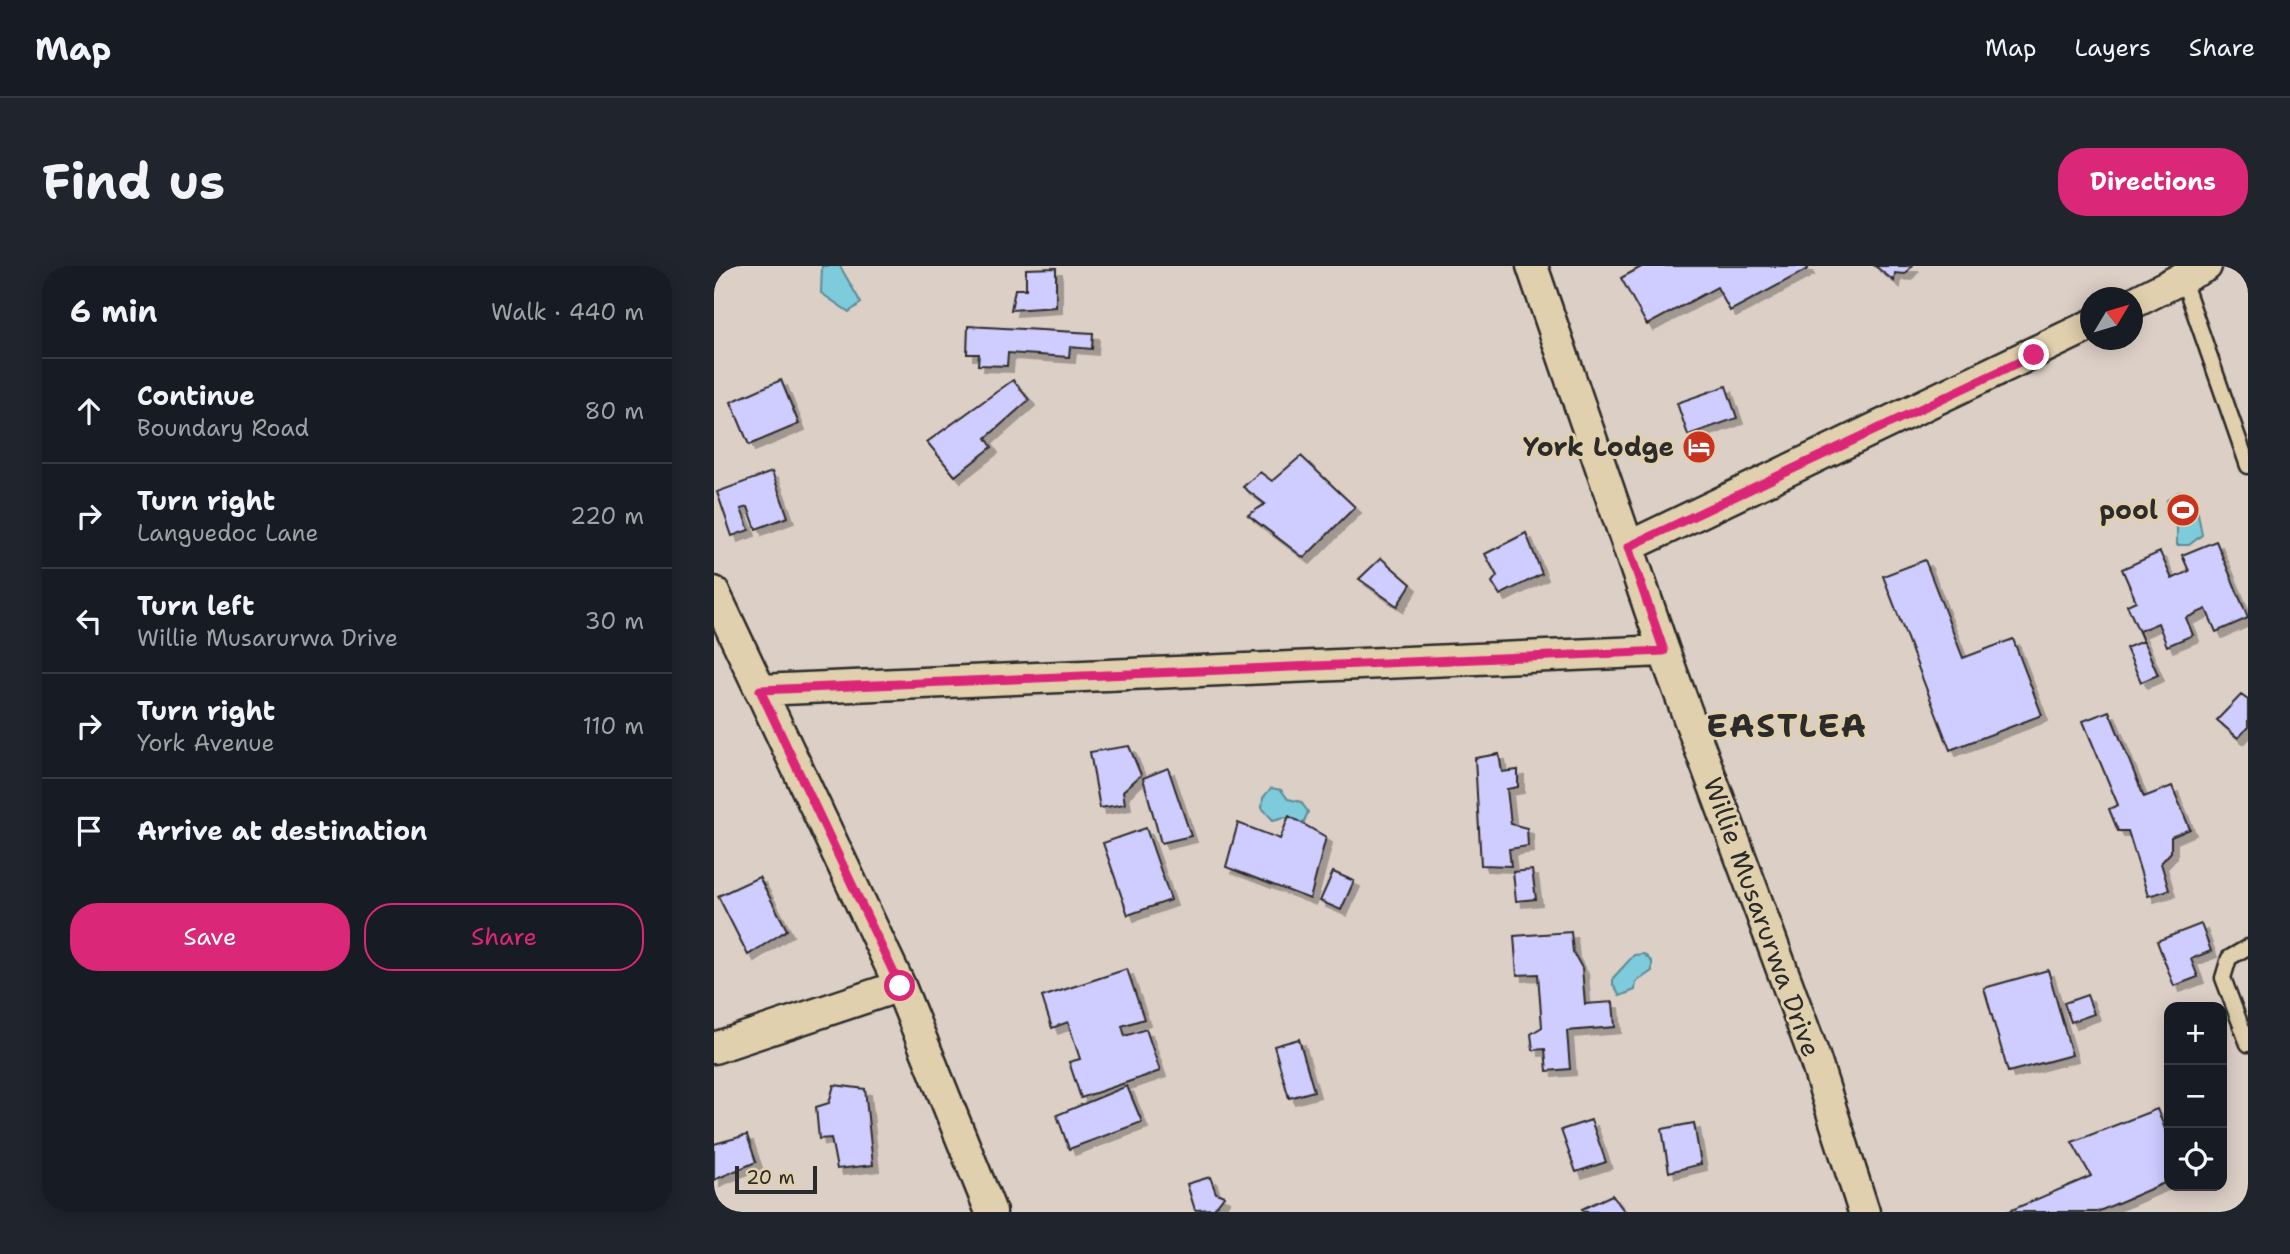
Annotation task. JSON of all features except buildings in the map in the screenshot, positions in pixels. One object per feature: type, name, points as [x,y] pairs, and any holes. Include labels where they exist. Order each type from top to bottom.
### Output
[{"type":"street","name":"Willie Musarurwa Drive","points":[[1532,266],[1664,651],[1814,1056],[1864,1212]]},
{"type":"street","points":[[2143,298],[2194,272]]},
{"type":"street","points":[[1628,547],[2080,331]]},
{"type":"street","points":[[714,592],[900,986],[991,1212]]},
{"type":"street","points":[[760,690],[1664,651]]},
{"type":"street","points":[[714,1048],[900,986]]},
{"type":"lane","points":[[2194,272],[2248,466]]},
{"type":"lane","points":[[2248,947],[2230,958],[2223,978],[2248,1044]]},
{"type":"water","points":[[822,266],[840,266],[861,303],[849,312],[821,293]]},
{"type":"water","name":"pool","points":[[2180,491],[2195,497],[2202,535],[2189,545],[2177,545],[2177,526],[2169,519],[2167,500]]},
{"type":"water","points":[[1271,788],[1281,790],[1288,799],[1301,802],[1308,812],[1303,824],[1284,817],[1273,820],[1262,808],[1263,798]]},
{"type":"water","points":[[1644,954],[1652,962],[1652,971],[1636,982],[1635,990],[1620,996],[1613,985],[1613,978],[1634,955]]},
{"type":"place","name":"York Lodge","points":[[1699,447]]},
{"type":"place","name":"pool","points":[[2183,510]]},
{"type":"district","name":"EASTLEA","points":[[1787,725]]},
{"type":"route","points":[[900,986],[760,690],[1664,651],[1628,547],[2034,355]]}]
